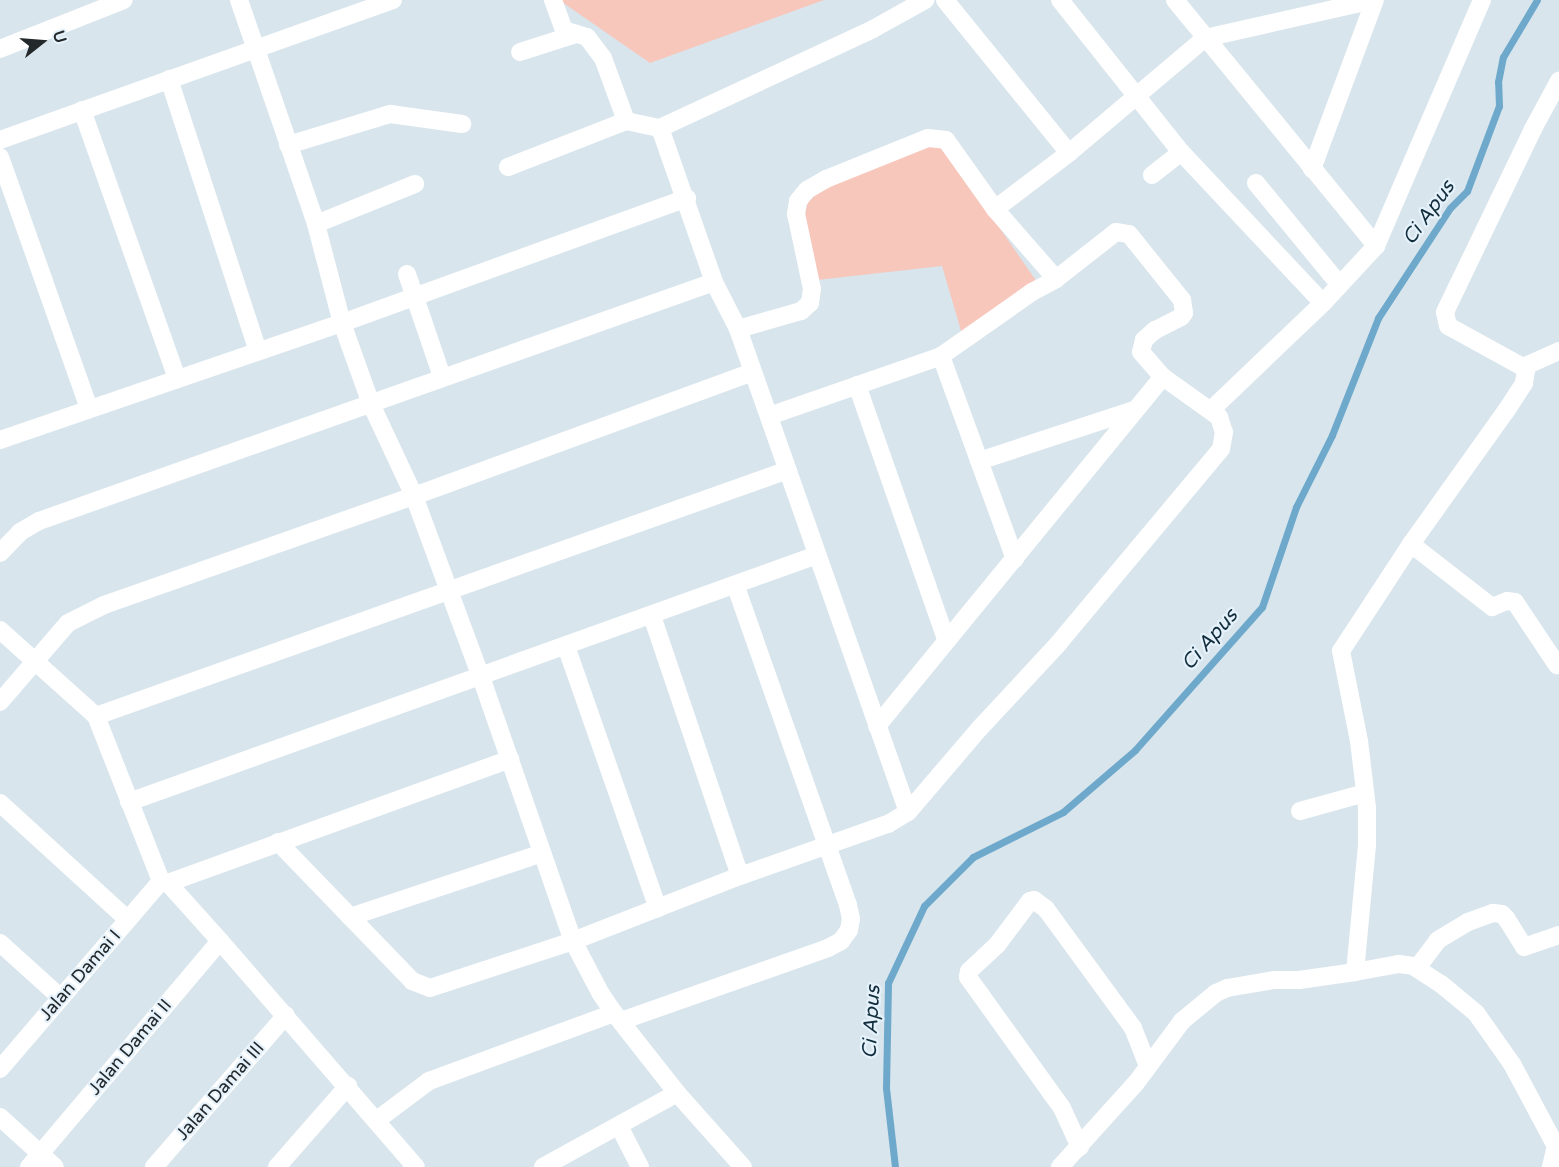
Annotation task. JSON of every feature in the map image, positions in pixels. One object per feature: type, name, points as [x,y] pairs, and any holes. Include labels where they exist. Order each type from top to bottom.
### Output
[{"type":"street","points":[[0,49],[93,6],[124,0]]},
{"type":"street","points":[[239,0],[316,224],[342,323],[371,404],[414,496],[449,588],[573,941],[601,994],[617,1017],[678,1094],[742,1167]]},
{"type":"street","points":[[0,140],[255,47],[393,0]]},
{"type":"street","points":[[553,0],[564,30],[587,37],[603,58],[626,121]]},
{"type":"street","points":[[508,166],[626,121],[660,128],[873,29],[925,0]]},
{"type":"street","points":[[945,0],[1069,153]]},
{"type":"street","points":[[1060,0],[1181,152],[1323,303]]},
{"type":"street","points":[[1175,0],[1376,246]]},
{"type":"street","points":[[995,208],[1069,153],[1205,38],[1374,0]]},
{"type":"street","points":[[1312,169],[1374,0]]},
{"type":"street","points":[[1211,410],[1323,303],[1376,246],[1482,0]]},
{"type":"street","points":[[520,52],[576,34]]},
{"type":"street","points":[[169,79],[258,351]]},
{"type":"street","points":[[1355,972],[1367,846],[1365,793],[1359,741],[1341,651],[1411,544],[1518,393],[1525,375],[1523,367],[1448,326],[1445,312],[1533,129],[1559,81]]},
{"type":"street","points":[[82,110],[177,379]]},
{"type":"street","points":[[288,145],[390,114],[462,124]]},
{"type":"street","points":[[660,128],[687,198],[714,282],[738,329],[908,812]]},
{"type":"street","points":[[738,329],[801,311],[810,303],[812,289],[796,214],[798,201],[807,190],[826,179],[928,138],[946,140],[995,208],[1056,279]]},
{"type":"street","points":[[1152,175],[1181,152]]},
{"type":"street","points":[[0,157],[89,409]]},
{"type":"street","points":[[1256,183],[1339,284]]},
{"type":"street","points":[[316,224],[415,184]]},
{"type":"street","points":[[0,440],[342,323],[687,198]]},
{"type":"street","points":[[278,842],[412,981],[430,988],[573,941],[740,876],[888,824],[908,812],[979,729],[1059,643],[1199,478],[1224,441],[1223,423],[1211,410],[1163,377],[1144,357],[1141,346],[1155,330],[1181,317],[1184,306],[1182,300],[1129,234],[1116,232],[1056,279],[1032,292],[941,356],[769,416]]},
{"type":"street","points":[[407,274],[442,377]]},
{"type":"street","points":[[0,553],[14,538],[39,521],[714,282]]},
{"type":"street","points":[[1523,367],[1559,351]]},
{"type":"street","points":[[941,356],[1016,559]]},
{"type":"street","points":[[0,702],[68,623],[104,605],[414,496],[752,372]]},
{"type":"street","points":[[877,726],[1163,377]]},
{"type":"street","points":[[857,385],[946,639]]},
{"type":"street","points":[[979,460],[1134,410]]},
{"type":"street","points":[[96,716],[449,588],[788,470]]},
{"type":"street","points":[[1411,544],[1492,607],[1507,601],[1515,602],[1557,665]]},
{"type":"street","points":[[129,802],[817,555]]},
{"type":"street","points":[[377,1120],[429,1081],[828,948],[840,941],[849,930],[851,919],[828,845],[735,585]]},
{"type":"street","points":[[652,616],[740,876]]},
{"type":"street","points":[[0,630],[96,716],[129,802],[164,882],[220,940],[348,1086],[415,1167]]},
{"type":"street","points":[[566,646],[658,908]]},
{"type":"street","points":[[164,882],[510,759]]},
{"type":"street","points":[[1300,811],[1365,793]]},
{"type":"street","points":[[0,803],[128,920]]},
{"type":"street","points":[[350,917],[542,853]]},
{"type":"street","name":"Jalan Damai I","points":[[0,1069],[128,920],[164,882]]},
{"type":"street","points":[[1080,1147],[1062,1108],[968,976],[969,970],[997,945],[1030,901],[1034,900],[1046,909],[1133,1028],[1148,1066]]},
{"type":"street","points":[[1416,968],[1438,940],[1468,922],[1493,913],[1502,914],[1506,918],[1524,947],[1559,935]]},
{"type":"street","name":"Jalan Damai II","points":[[34,1160],[220,940]]},
{"type":"street","points":[[0,943],[61,998]]},
{"type":"street","points":[[1066,1165],[1182,1021],[1216,993],[1227,988],[1274,980],[1299,980],[1399,964],[1416,968],[1441,984],[1486,1024],[1512,1064],[1555,1156]]},
{"type":"street","name":"Jalan Damai III","points":[[154,1167],[286,1015]]},
{"type":"street","points":[[278,1167],[348,1086]]},
{"type":"street","points":[[543,1167],[678,1094]]},
{"type":"street","points":[[0,1117],[34,1160],[55,1167]]},
{"type":"street","points":[[619,1126],[640,1167]]},
{"type":"shaded area","points":[[559,0],[824,0],[650,63]]},
{"type":"shaded area","points":[[931,146],[939,146],[947,152],[1037,282],[964,341],[942,266],[817,280],[804,217],[808,202],[823,188]]},
{"type":"waterway","name":"Ci Apus","points":[[895,1167],[886,1088],[888,983],[924,906],[973,857],[1063,812],[1135,750],[1262,607],[1296,507],[1332,435],[1378,318],[1450,208],[1467,191],[1499,106],[1498,82],[1503,57],[1537,0]]}]
